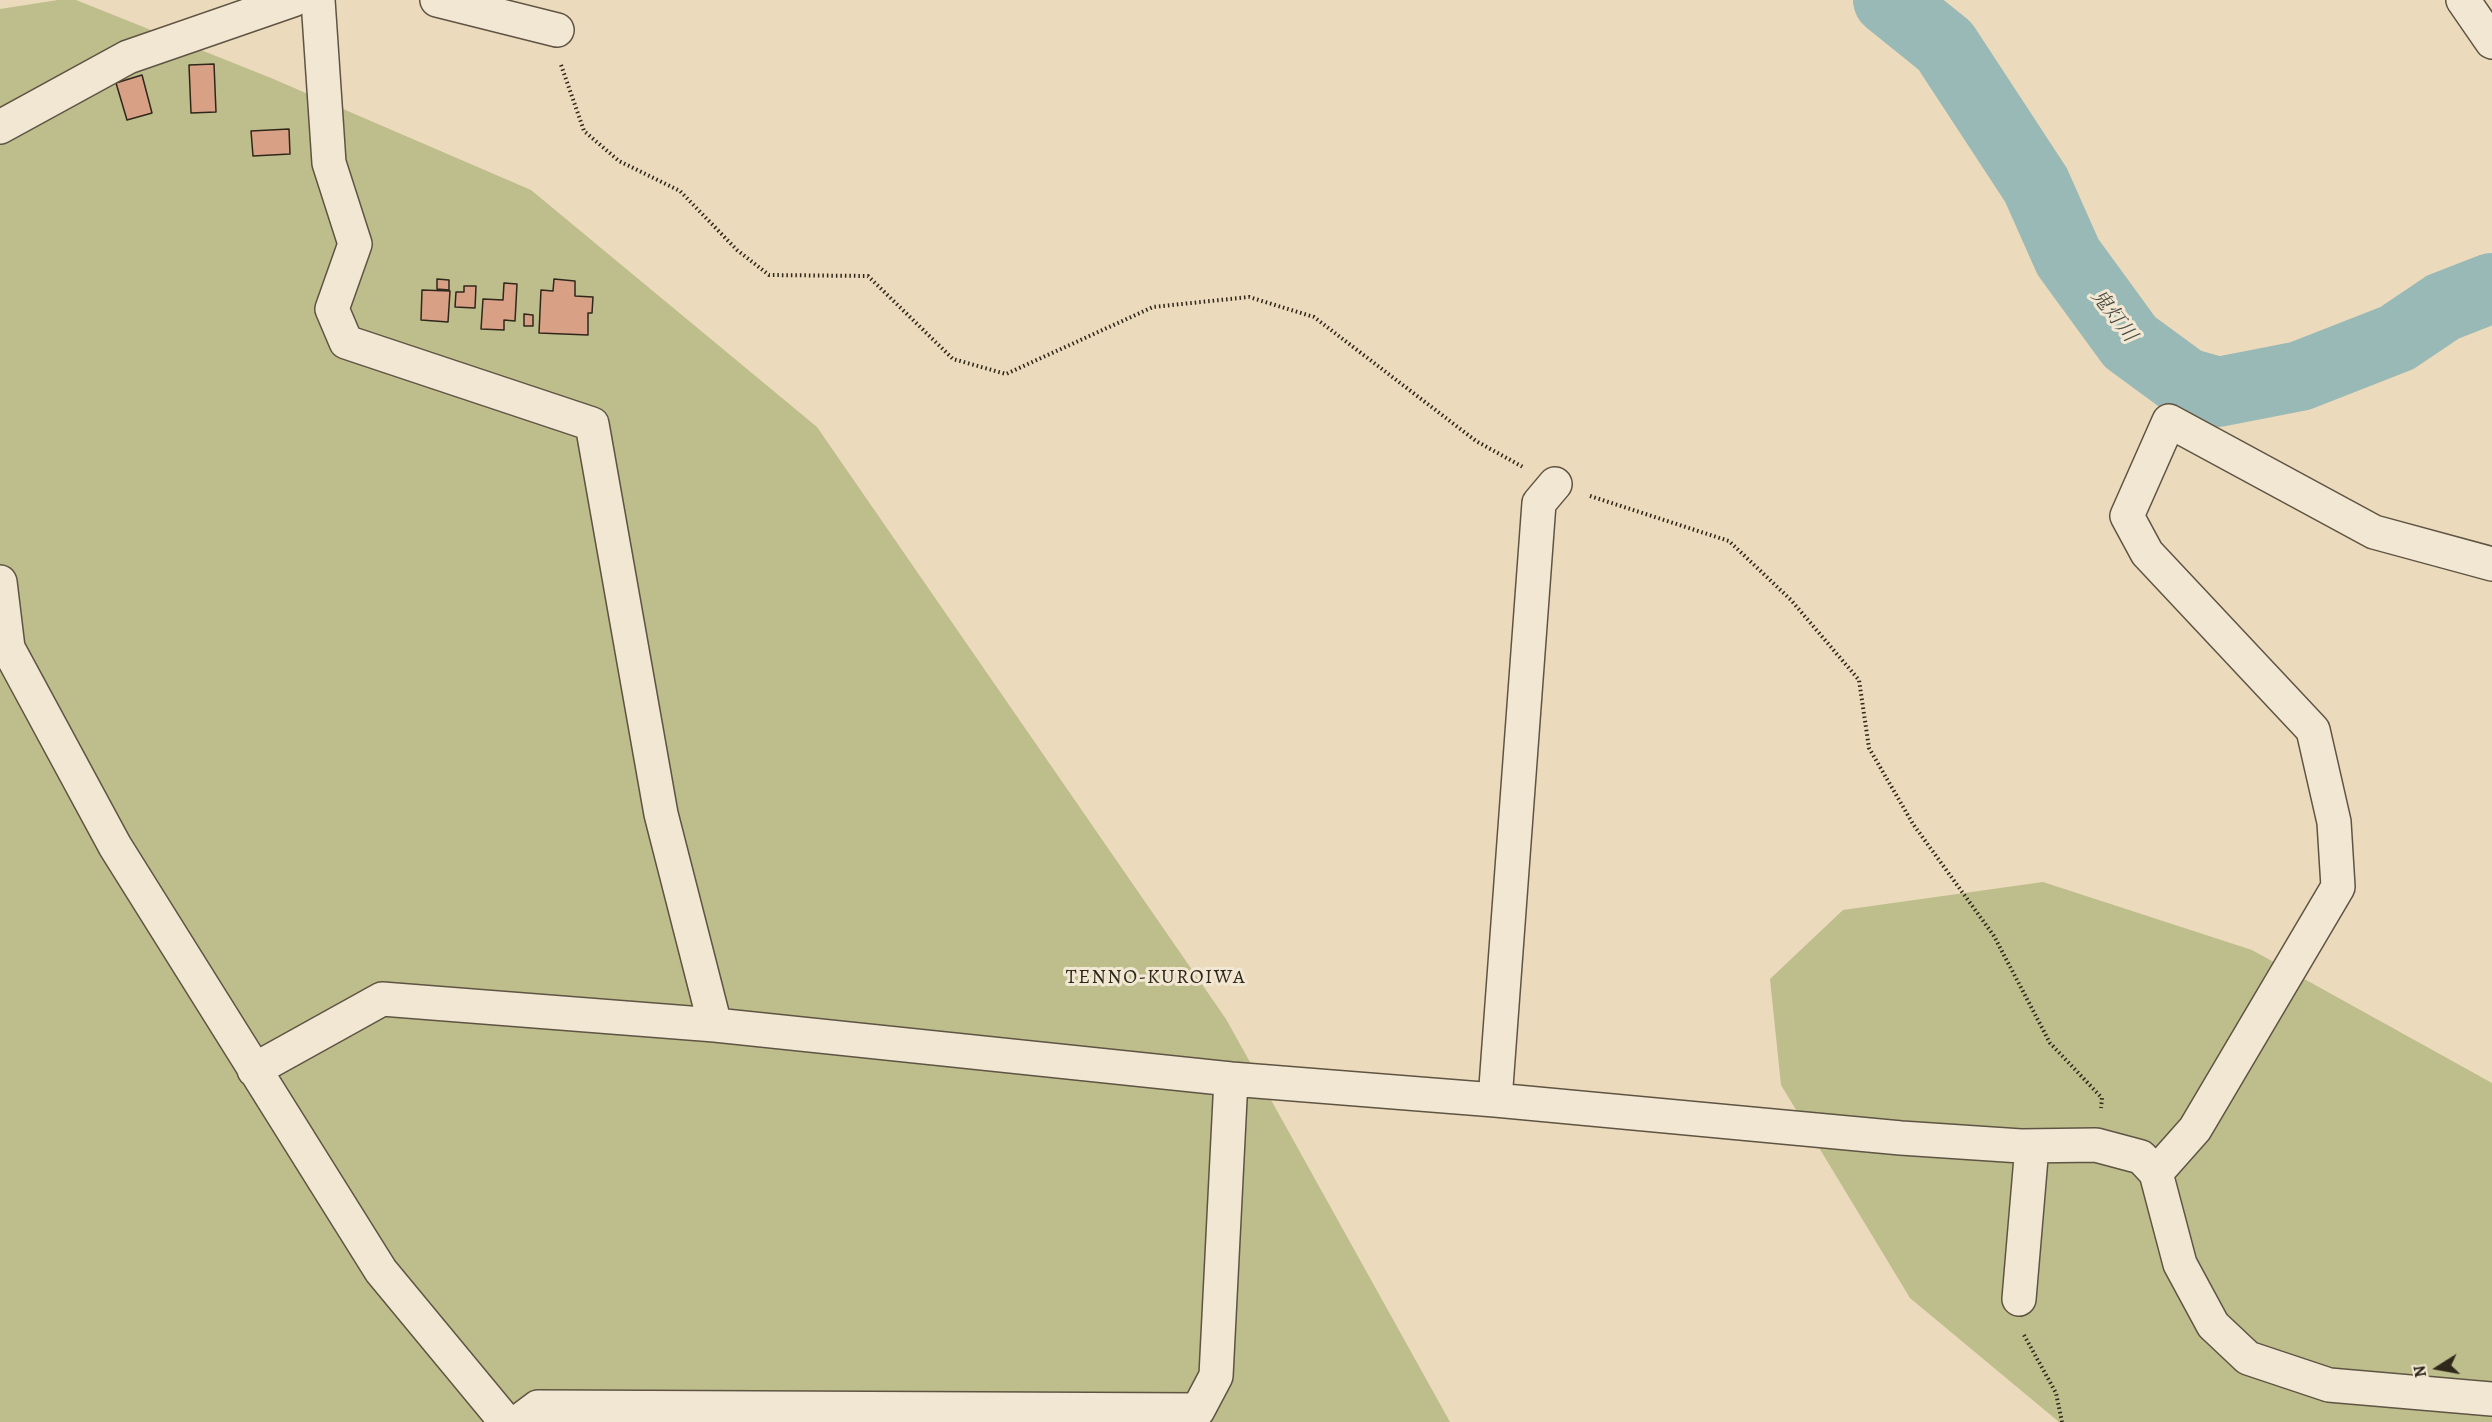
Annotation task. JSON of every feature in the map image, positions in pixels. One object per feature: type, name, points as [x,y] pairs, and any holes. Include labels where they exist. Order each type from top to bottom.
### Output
[{"type":"street","points":[[0,127],[128,57],[293,0]]},
{"type":"street","points":[[318,0],[329,162],[355,244],[332,309],[346,342],[592,424],[661,814],[715,1025]]},
{"type":"street","points":[[437,0],[557,30]]},
{"type":"street","points":[[2463,0],[2492,42]]},
{"type":"street","points":[[2156,1173],[2195,1129],[2338,887],[2334,822],[2313,730],[2147,553],[2127,516],[2169,421],[2374,532],[2492,564]]},
{"type":"street","points":[[1495,1100],[1539,503],[1555,484]]},
{"type":"street","points":[[0,582],[8,648],[116,846],[381,1271],[506,1422]]},
{"type":"street","points":[[254,1070],[382,999],[715,1025],[1231,1079],[1495,1100],[1901,1138],[2032,1146],[2096,1145],[2141,1157],[2156,1173],[2180,1264],[2213,1325],[2248,1358],[2329,1385],[2492,1399]]},
{"type":"street","points":[[518,1422],[538,1407],[1198,1410],[1216,1376],[1231,1079]]},
{"type":"street","points":[[2019,1299],[2032,1146]]},
{"type":"path","points":[[557,30],[561,65],[584,131],[619,161],[680,191],[737,250],[769,274],[868,276],[953,359],[1006,374],[1154,307],[1250,297],[1314,316],[1476,441],[1555,484],[1729,541],[1791,600],[1859,680],[1869,748],[1907,815],[1994,936],[2050,1043],[2102,1098],[2096,1145]]},
{"type":"path","points":[[2019,1299],[2025,1336],[2056,1393],[2062,1422]]},
{"type":"shaded area","points":[[58,0],[76,0],[271,78],[531,190],[817,427],[1226,1019],[1450,1422],[0,1422],[0,9]]},
{"type":"shaded area","points":[[2043,882],[2252,950],[2492,1083],[2492,1422],[2059,1422],[1910,1298],[1781,1085],[1770,979],[1843,910]]},
{"type":"building","points":[[214,64],[216,112],[191,113],[189,65]]},
{"type":"building","points":[[142,75],[152,113],[127,120],[116,83]]},
{"type":"building","points":[[289,129],[290,154],[253,156],[251,131]]},
{"type":"building","points":[[437,279],[449,280],[449,290],[437,289]]},
{"type":"building","points":[[554,279],[575,281],[575,296],[593,297],[592,313],[588,313],[588,335],[539,333],[541,290],[553,291]]},
{"type":"building","points":[[504,283],[517,284],[515,321],[504,320],[504,330],[481,329],[483,299],[503,300]]},
{"type":"building","points":[[464,286],[476,286],[475,308],[455,307],[456,292],[464,292]]},
{"type":"building","points":[[422,290],[450,291],[448,322],[421,320]]},
{"type":"building","points":[[524,314],[533,315],[533,326],[524,326]]},
{"type":"waterway","name":"鬼灯川","points":[[1888,0],[1945,46],[2036,185],[2068,257],[2130,342],[2186,383],[2218,392],[2300,376],[2397,338],[2443,307],[2492,288]]},
{"type":"district","name":"TENNO-KUROIWA","points":[[1156,978]]}]
